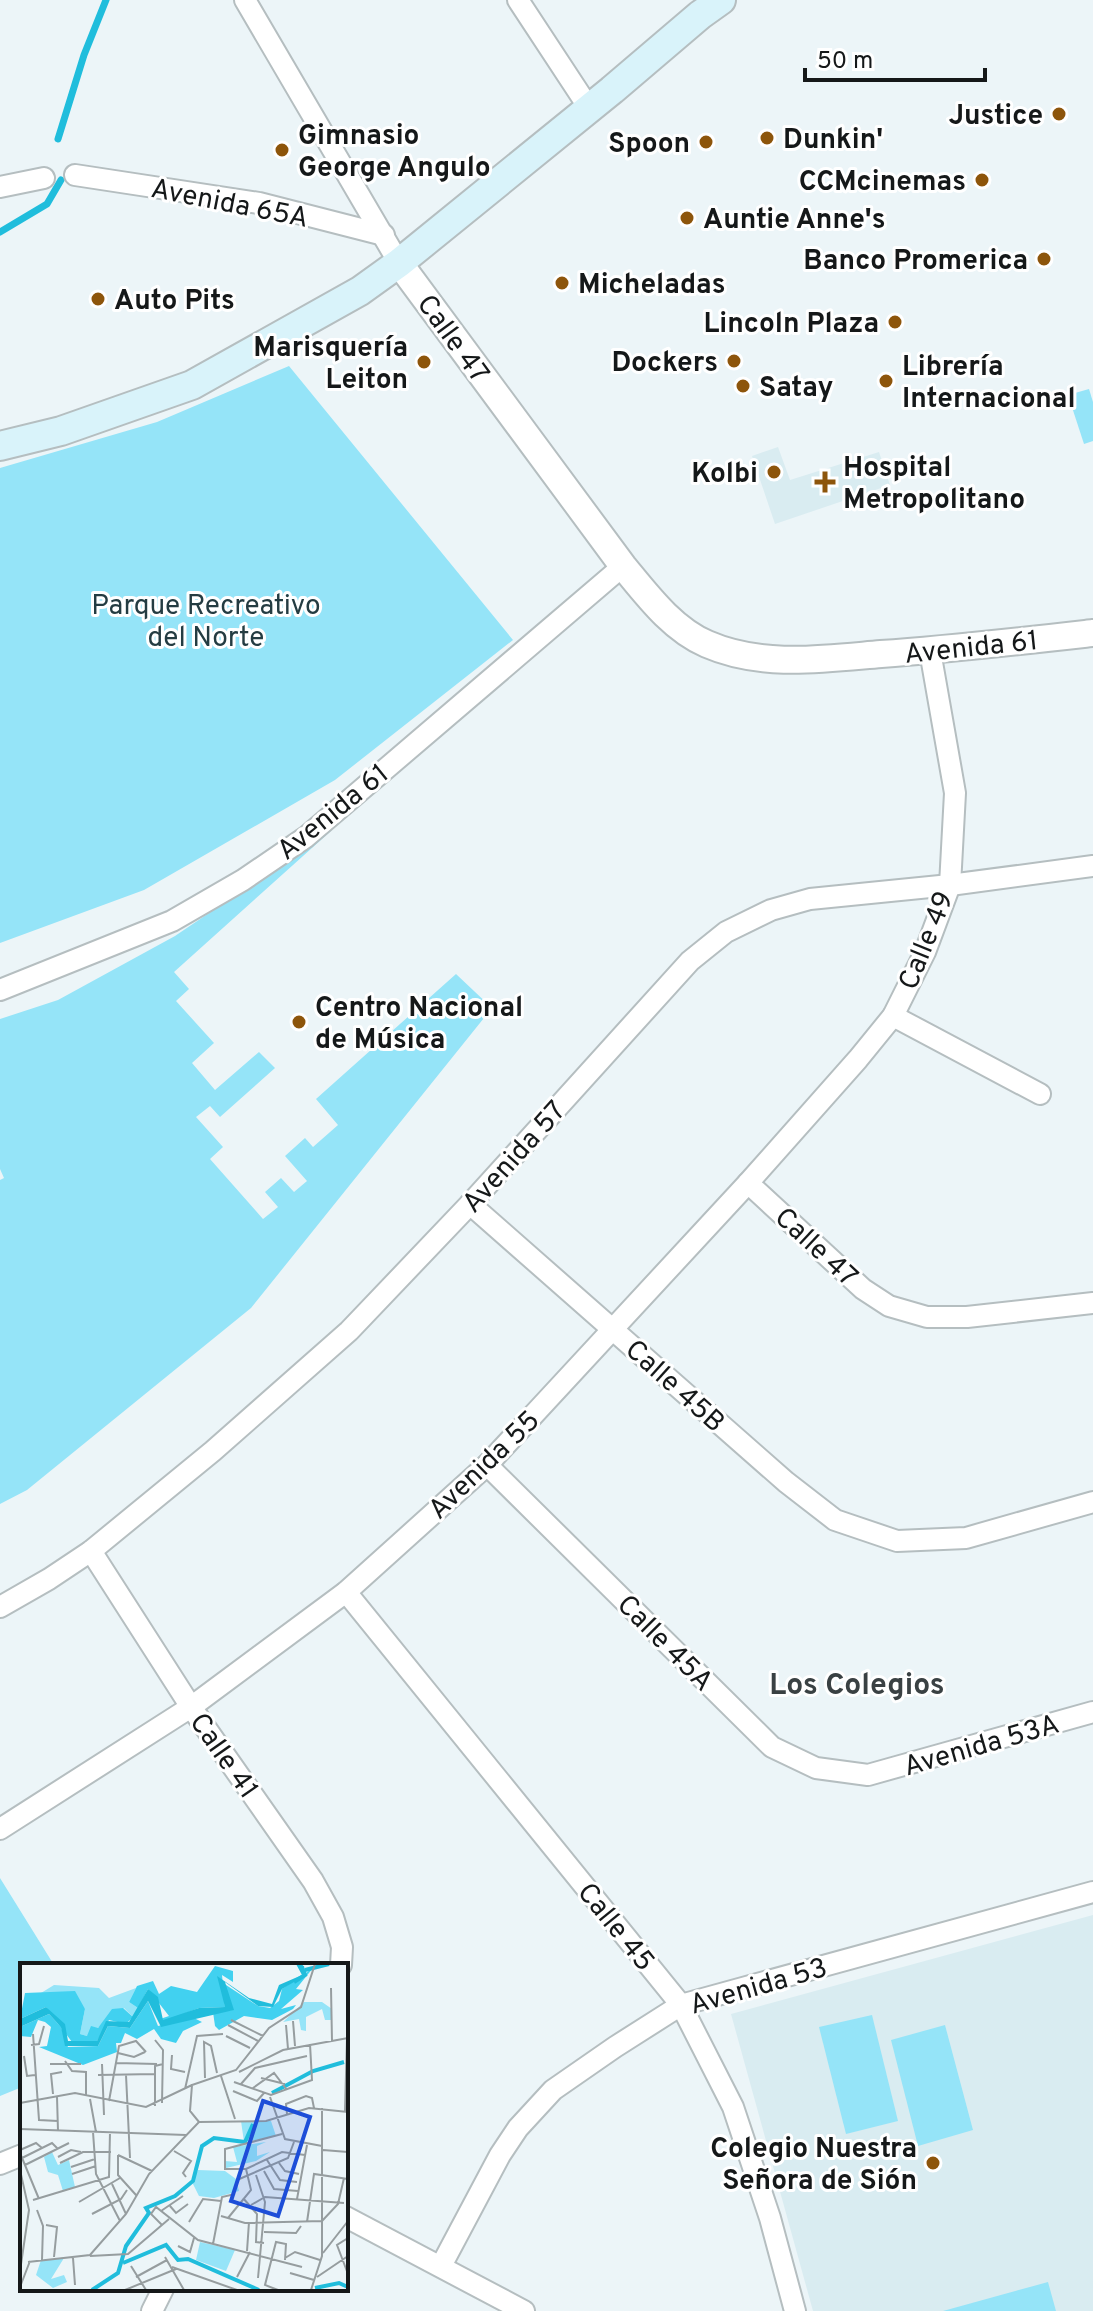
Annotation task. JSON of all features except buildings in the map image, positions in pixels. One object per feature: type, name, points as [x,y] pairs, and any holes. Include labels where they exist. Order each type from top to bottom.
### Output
[{"type":"main road","points":[[0,446],[61,431],[192,385],[360,291],[399,263],[721,0]]},
{"type":"street","name":"Calle 47","points":[[245,0],[399,263],[623,566],[658,608],[706,644]]},
{"type":"street","points":[[518,0],[589,108]]},
{"type":"street","name":"Avenida 65A","points":[[75,175],[259,203],[384,235]]},
{"type":"street","points":[[0,187],[44,178]]},
{"type":"street","name":"Avenida 61","points":[[0,990],[172,921],[243,880],[306,837],[623,566]]},
{"type":"street","name":"Avenida 61","points":[[706,644],[752,657],[796,661],[930,651],[1093,633]]},
{"type":"street","name":"Calle 49","points":[[930,651],[955,793],[950,885],[925,952],[893,1016],[1040,1094]]},
{"type":"street","name":"Avenida 57","points":[[0,1607],[91,1551],[213,1451],[349,1331],[470,1204],[690,961],[726,932],[771,910],[810,899],[1093,866]]},
{"type":"street","name":"Avenida 55","points":[[0,1829],[191,1707],[346,1592],[487,1465],[748,1183],[893,1016]]},
{"type":"street","name":"Calle 47","points":[[748,1183],[863,1289],[889,1306],[927,1317],[967,1317],[1093,1303]]},
{"type":"street","name":"Calle 45B","points":[[470,1204],[786,1482],[835,1520],[897,1541],[966,1538],[1093,1502]]},
{"type":"street","name":"Calle 45A","points":[[487,1465],[772,1747],[816,1768],[868,1775]]},
{"type":"street","name":"Calle 41","points":[[91,1551],[191,1707],[313,1881],[333,1917],[342,1947],[341,1963]]},
{"type":"street","name":"Calle 45","points":[[346,1592],[681,2005],[733,2107],[770,2218],[795,2311]]},
{"type":"street","name":"Avenida 53A","points":[[868,1775],[1093,1712]]},
{"type":"street","name":"Avenida 53","points":[[441,2266],[500,2155],[518,2128],[553,2090],[681,2005],[1093,1892]]},
{"type":"street","points":[[0,2164],[20,2156]]},
{"type":"street","points":[[348,2218],[524,2311]]},
{"type":"street","points":[[152,2311],[162,2291]]},
{"type":"shaded area","name":"Hospital Metropolitano","points":[[778,447],[790,480],[879,452],[890,485],[775,524],[752,456]]},
{"type":"shaded area","name":"Colegio Nuestra Señora de Sión","points":[[1093,1915],[1093,2311],[813,2311],[731,2014]]},
{"type":"green space","name":"Parque Recreativo del Norte","points":[[289,366],[513,640],[335,780],[144,890],[0,943],[0,468],[157,422]]},
{"type":"green space","points":[[1089,389],[1093,402],[1093,441],[1084,444],[1068,395]]},
{"type":"green space","points":[[332,830],[174,972],[189,989],[176,1001],[214,1043],[192,1063],[215,1090],[259,1052],[275,1068],[220,1117],[210,1106],[196,1117],[223,1147],[210,1159],[263,1219],[278,1207],[265,1192],[281,1178],[294,1192],[307,1181],[285,1156],[305,1138],[313,1147],[338,1125],[316,1099],[456,974],[492,1008],[251,1308],[27,1490],[0,1504],[0,1180],[4,1178],[0,1169],[0,1019],[58,1000],[175,936]]},
{"type":"green space","points":[[0,1878],[53,1963],[20,1963],[20,2088],[0,2096]]},
{"type":"green space","points":[[872,2015],[898,2121],[846,2134],[819,2027]]},
{"type":"green space","points":[[945,2025],[973,2130],[918,2146],[891,2040]]},
{"type":"green space","points":[[1048,2282],[1056,2311],[943,2311]]},
{"type":"waterway","points":[[58,139],[84,55],[106,0]]},
{"type":"waterway","points":[[0,232],[47,204],[61,180]]},
{"type":"place","name":"Justice","points":[[1059,114]]},
{"type":"place","name":"Dunkin'","points":[[767,138]]},
{"type":"place","name":"Spoon","points":[[706,142]]},
{"type":"place","name":"Gimnasio George Angulo","points":[[282,150]]},
{"type":"place","name":"CCMcinemas","points":[[982,180]]},
{"type":"place","name":"Auntie Anne's","points":[[687,218]]},
{"type":"place","name":"Banco Promerica","points":[[1044,259]]},
{"type":"place","name":"Micheladas","points":[[562,283]]},
{"type":"place","name":"Auto Pits","points":[[98,299]]},
{"type":"place","name":"Lincoln Plaza","points":[[895,322]]},
{"type":"place","name":"Dockers","points":[[734,361]]},
{"type":"place","name":"Marisquería Leiton","points":[[424,362]]},
{"type":"place","name":"Librería Internacional","points":[[886,381]]},
{"type":"place","name":"Satay","points":[[743,386]]},
{"type":"place","name":"Kolbi","points":[[774,472]]},
{"type":"place","name":"Hospital Metropolitano","points":[[825,482]]},
{"type":"place","name":"Centro Nacional de Música","points":[[299,1022]]},
{"type":"place","name":"Colegio Nuestra Señora de Sión","points":[[933,2163]]},
{"type":"district","name":"Los Colegios","points":[[857,1684]]}]
